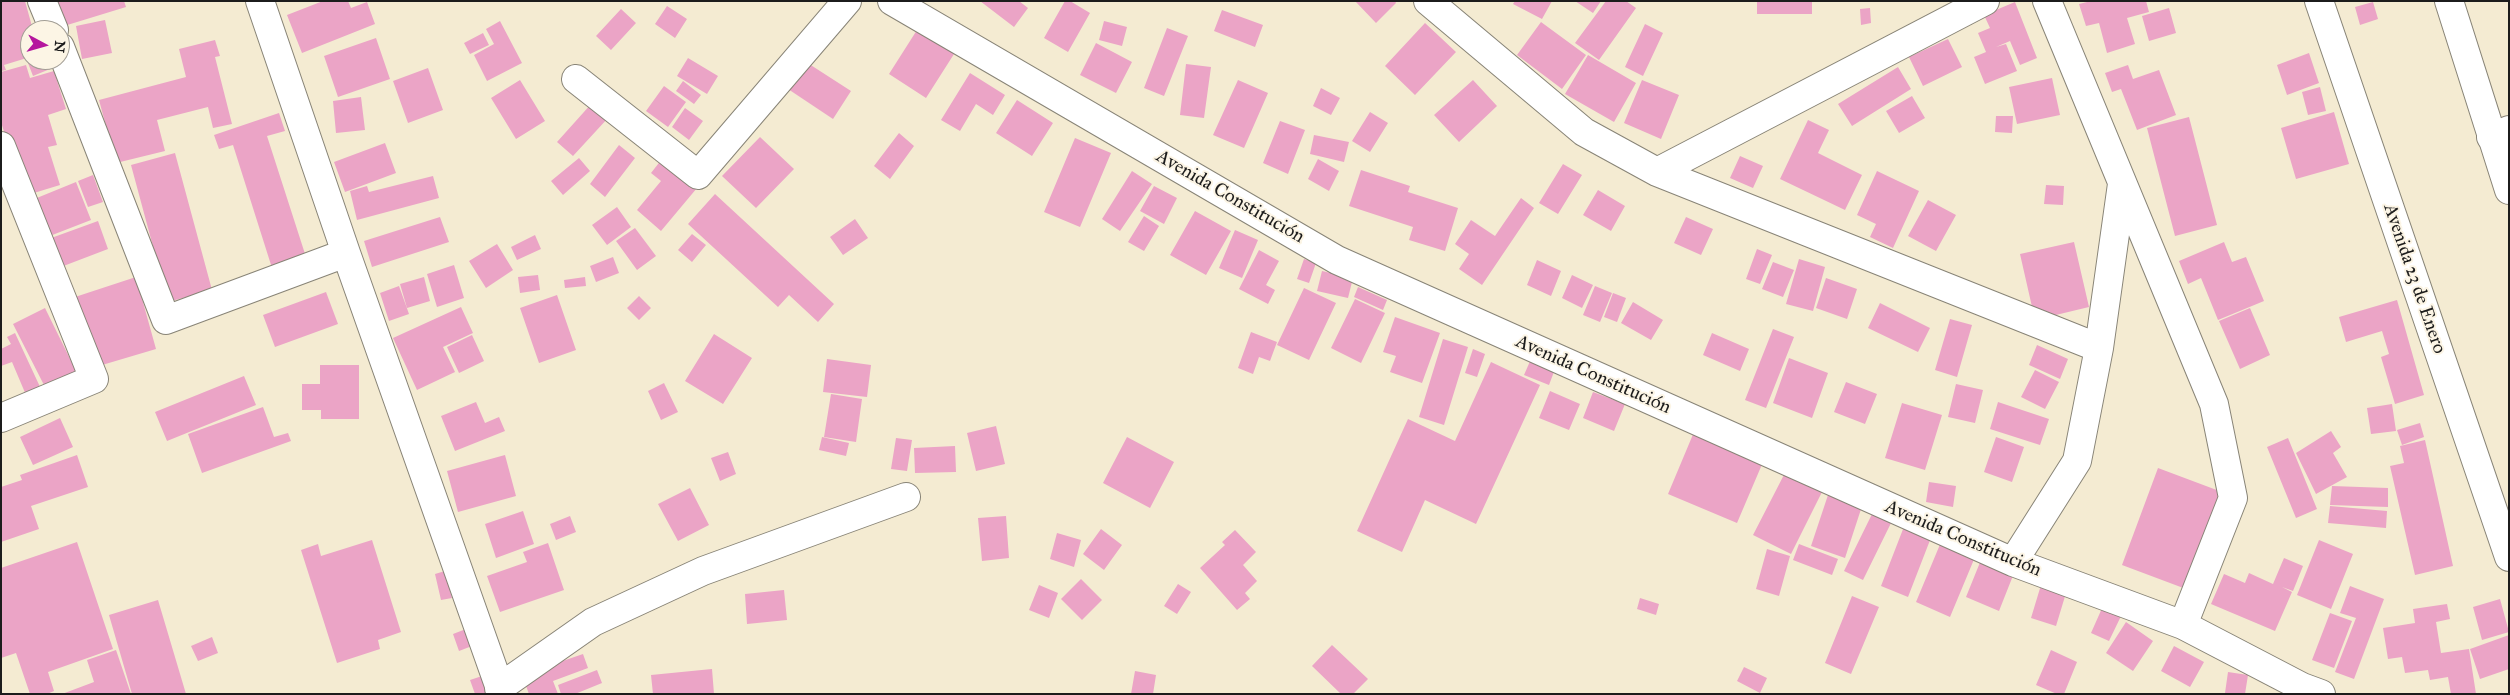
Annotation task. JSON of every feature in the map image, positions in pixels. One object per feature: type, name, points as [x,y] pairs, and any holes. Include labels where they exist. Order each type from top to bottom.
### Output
[{"type":"street","points":[[42,1],[50,20]]},
{"type":"street","points":[[260,1],[346,253],[500,691],[593,622],[703,571],[906,498]]},
{"type":"street","points":[[576,79],[698,174],[847,1]]},
{"type":"street","name":"Avenida Constitución","points":[[892,1],[1337,260],[2013,562],[2183,625],[2307,691]]},
{"type":"street","points":[[1428,1],[1584,132],[1657,172],[2099,348]]},
{"type":"street","points":[[1657,172],[1985,1]]},
{"type":"street","points":[[2047,1],[2214,404],[2233,498],[2183,625]]},
{"type":"street","name":"Avenida 23 de Enero","points":[[2319,1],[2509,557]]},
{"type":"street","points":[[2449,1],[2500,133],[2509,190]]},
{"type":"street","points":[[69,70],[166,320],[346,253]]},
{"type":"street","points":[[1,146],[94,379],[1,418]]},
{"type":"street","points":[[2013,562],[2077,461],[2099,348],[2122,182]]},
{"type":"building","points":[[1,1],[25,1],[30,20],[20,20],[20,60],[4,65],[6,70],[1,71]]},
{"type":"building","points":[[56,1],[124,1],[126,7],[70,24],[70,20],[62,20]]},
{"type":"building","points":[[323,1],[348,1],[351,8],[367,2],[375,24],[302,53],[287,15]]},
{"type":"building","points":[[980,1],[1019,1],[1028,8],[1014,27]]},
{"type":"building","points":[[1065,1],[1070,1],[1090,13],[1068,52],[1044,38]]},
{"type":"building","points":[[1355,1],[1395,1],[1396,3],[1376,23]]},
{"type":"building","points":[[1515,1],[1552,1],[1542,19],[1513,4]]},
{"type":"building","points":[[1575,1],[1601,1],[1593,13]]},
{"type":"building","points":[[1606,1],[1626,1],[1636,8],[1599,60],[1575,43]]},
{"type":"building","points":[[1757,1],[1812,1],[1812,14],[1757,14]]},
{"type":"building","points":[[2091,1],[2146,1],[2149,12],[2127,18],[2135,44],[2107,53],[2099,23],[2086,26],[2079,4]]},
{"type":"building","points":[[2015,2],[2037,58],[2020,65],[2010,41],[1996,47],[2006,44],[2017,71],[1985,84],[1974,57],[1986,52],[1978,33],[1990,28],[1984,15]]},
{"type":"building","points":[[2373,2],[2378,19],[2360,25],[2355,7]]},
{"type":"building","points":[[667,6],[687,19],[675,38],[655,24]]},
{"type":"building","points":[[1870,8],[1871,23],[1861,25],[1860,9]]},
{"type":"building","points":[[2169,8],[2176,33],[2149,41],[2142,16]]},
{"type":"building","points":[[621,9],[636,23],[611,50],[596,36]]},
{"type":"building","points":[[1222,10],[1263,25],[1255,47],[1214,31]]},
{"type":"building","points":[[105,20],[112,53],[82,59],[76,26]]},
{"type":"building","points":[[500,21],[522,63],[487,81],[474,55],[494,44],[486,29]]},
{"type":"building","points":[[1104,21],[1127,27],[1122,46],[1099,40]]},
{"type":"building","points":[[1541,22],[1586,55],[1562,89],[1517,55]]},
{"type":"building","points":[[1425,23],[1456,52],[1415,95],[1385,66]]},
{"type":"building","points":[[1645,24],[1663,33],[1643,76],[1625,67]]},
{"type":"building","points":[[1167,28],[1188,36],[1164,96],[1144,88]]},
{"type":"building","points":[[917,30],[954,54],[926,98],[889,74]]},
{"type":"building","points":[[483,33],[489,45],[470,54],[464,43]]},
{"type":"building","points":[[376,38],[390,79],[338,97],[324,56]]},
{"type":"building","points":[[1948,39],[1962,67],[1923,86],[1909,57]]},
{"type":"building","points":[[215,40],[220,56],[215,57],[232,124],[213,128],[208,107],[157,120],[165,151],[116,163],[99,100],[186,77],[179,49]]},
{"type":"building","points":[[1096,43],[1132,62],[1116,93],[1080,75]]},
{"type":"building","points":[[2309,53],[2319,83],[2287,95],[2277,65]]},
{"type":"building","points":[[1588,55],[1636,83],[1614,122],[1565,94]]},
{"type":"building","points":[[688,58],[718,76],[707,94],[677,76]]},
{"type":"building","points":[[806,62],[851,91],[833,119],[788,89]]},
{"type":"building","points":[[1186,64],[1211,67],[1204,118],[1180,115]]},
{"type":"building","points":[[2128,65],[2133,79],[2159,70],[2176,115],[2137,130],[2121,89],[2112,92],[2105,73]]},
{"type":"building","points":[[20,67],[20,70],[28,70],[30,78],[54,71],[66,109],[48,115],[57,145],[48,147],[60,185],[24,196],[1,122],[1,72]]},
{"type":"building","points":[[1898,67],[1911,89],[1852,126],[1838,104]]},
{"type":"building","points":[[428,68],[443,110],[408,123],[393,81]]},
{"type":"building","points":[[31,70],[48,70],[33,76]]},
{"type":"building","points":[[970,73],[1005,95],[993,115],[976,104],[960,131],[941,120]]},
{"type":"building","points":[[2052,78],[2060,115],[2017,124],[2009,87]]},
{"type":"building","points":[[520,80],[545,121],[516,139],[491,98]]},
{"type":"building","points":[[1238,80],[1268,93],[1244,148],[1213,135]]},
{"type":"building","points":[[1473,80],[1497,106],[1459,142],[1434,115]]},
{"type":"building","points":[[1642,80],[1679,95],[1661,139],[1624,123]]},
{"type":"building","points":[[683,81],[701,95],[694,104],[676,91]]},
{"type":"building","points":[[664,86],[686,102],[668,127],[646,111]]},
{"type":"building","points":[[2320,87],[2326,111],[2308,115],[2302,92]]},
{"type":"building","points":[[1321,88],[1340,98],[1331,115],[1313,106]]},
{"type":"building","points":[[1912,96],[1925,118],[1899,133],[1886,111]]},
{"type":"building","points":[[361,97],[365,130],[336,133],[333,101]]},
{"type":"building","points":[[1017,100],[1053,123],[1032,156],[996,133]]},
{"type":"building","points":[[592,103],[608,118],[573,156],[557,142]]},
{"type":"building","points":[[685,108],[703,121],[689,140],[672,127]]},
{"type":"building","points":[[1370,112],[1388,123],[1370,152],[1352,141]]},
{"type":"building","points":[[2334,112],[2349,164],[2296,179],[2281,128]]},
{"type":"building","points":[[279,113],[285,131],[267,136],[306,257],[272,268],[233,145],[219,149],[214,135]]},
{"type":"building","points":[[1996,116],[2013,116],[2012,133],[1995,132]]},
{"type":"building","points":[[2189,117],[2217,225],[2175,236],[2147,128]]},
{"type":"building","points":[[1808,120],[1829,130],[1818,153],[1862,175],[1845,210],[1780,179]]},
{"type":"building","points":[[1280,121],[1305,130],[1288,174],[1263,163]]},
{"type":"building","points":[[899,133],[914,146],[890,179],[874,166]]},
{"type":"building","points":[[1314,135],[1349,142],[1344,162],[1310,154]]},
{"type":"building","points":[[760,137],[794,169],[756,208],[722,176]]},
{"type":"building","points":[[1075,138],[1111,153],[1080,227],[1044,212]]},
{"type":"building","points":[[385,143],[396,173],[345,192],[334,162]]},
{"type":"building","points":[[619,145],[635,158],[605,197],[590,184]]},
{"type":"building","points":[[175,153],[212,290],[168,302],[131,165]]},
{"type":"building","points":[[1740,156],[1763,166],[1753,188],[1730,178]]},
{"type":"building","points":[[579,158],[590,171],[563,195],[551,181]]},
{"type":"building","points":[[662,159],[697,188],[661,231],[637,210],[661,181],[651,173]]},
{"type":"building","points":[[1318,159],[1339,171],[1329,191],[1308,179]]},
{"type":"building","points":[[1563,164],[1582,175],[1558,214],[1539,203]]},
{"type":"building","points":[[1361,170],[1410,186],[1408,192],[1458,208],[1445,251],[1409,240],[1413,227],[1349,206]]},
{"type":"building","points":[[1132,171],[1152,184],[1120,231],[1102,219]]},
{"type":"building","points":[[1877,171],[1919,191],[1893,248],[1870,237],[1876,224],[1857,215]]},
{"type":"building","points":[[93,175],[103,202],[88,207],[78,181]]},
{"type":"building","points":[[433,176],[439,198],[357,220],[350,191],[367,186],[369,192]]},
{"type":"building","points":[[76,182],[91,220],[42,239],[27,202]]},
{"type":"building","points":[[2046,185],[2064,186],[2063,205],[2044,204]]},
{"type":"building","points":[[1154,186],[1177,198],[1164,224],[1140,211]]},
{"type":"building","points":[[1598,190],[1625,206],[1611,231],[1583,215]]},
{"type":"building","points":[[715,194],[834,304],[818,322],[789,295],[778,307],[688,224]]},
{"type":"building","points":[[1521,198],[1534,208],[1482,285],[1459,269],[1469,254],[1455,244],[1471,220],[1495,236]]},
{"type":"building","points":[[1928,200],[1956,215],[1936,251],[1908,236]]},
{"type":"building","points":[[617,207],[631,227],[607,245],[592,225]]},
{"type":"building","points":[[1195,211],[1231,231],[1206,275],[1170,255]]},
{"type":"building","points":[[1144,216],[1159,226],[1144,251],[1128,242]]},
{"type":"building","points":[[440,217],[449,242],[372,267],[364,241]]},
{"type":"building","points":[[1686,217],[1713,229],[1701,255],[1674,243]]},
{"type":"building","points":[[855,219],[868,238],[843,255],[830,237]]},
{"type":"building","points":[[98,221],[108,249],[53,270],[43,241]]},
{"type":"building","points":[[635,228],[656,256],[637,270],[616,241]]},
{"type":"building","points":[[1235,230],[1258,240],[1242,278],[1219,268]]},
{"type":"building","points":[[692,234],[706,245],[692,262],[678,250]]},
{"type":"building","points":[[535,235],[541,249],[517,260],[511,247]]},
{"type":"building","points":[[2074,242],[2089,307],[2035,320],[2020,254]]},
{"type":"building","points":[[2224,242],[2232,262],[2246,257],[2264,301],[2218,320],[2201,278],[2188,284],[2179,261]]},
{"type":"building","points":[[497,244],[513,270],[486,288],[469,261]]},
{"type":"building","points":[[1757,249],[1772,255],[1760,284],[1746,279]]},
{"type":"building","points":[[1259,250],[1279,261],[1266,285],[1275,290],[1268,304],[1239,289]]},
{"type":"building","points":[[613,257],[619,273],[596,282],[590,266]]},
{"type":"building","points":[[1304,259],[1316,263],[1309,283],[1297,279]]},
{"type":"building","points":[[1799,259],[1825,267],[1813,311],[1786,304]]},
{"type":"building","points":[[1537,260],[1561,271],[1551,296],[1527,285]]},
{"type":"building","points":[[1773,262],[1794,270],[1783,297],[1762,289]]},
{"type":"building","points":[[454,265],[464,298],[437,307],[427,274]]},
{"type":"building","points":[[1322,271],[1353,278],[1348,298],[1317,291]]},
{"type":"building","points":[[538,275],[540,290],[520,293],[518,277]]},
{"type":"building","points":[[1572,275],[1593,285],[1582,308],[1562,298]]},
{"type":"building","points":[[136,277],[156,349],[92,368],[72,298]]},
{"type":"building","points":[[424,277],[430,301],[407,308],[400,284]]},
{"type":"building","points":[[585,277],[586,286],[565,288],[564,280]]},
{"type":"building","points":[[1826,278],[1857,289],[1847,319],[1816,308]]},
{"type":"building","points":[[399,286],[409,314],[389,321],[380,293]]},
{"type":"building","points":[[1595,286],[1612,293],[1600,322],[1583,315]]},
{"type":"building","points":[[1358,287],[1387,300],[1383,310],[1354,297]]},
{"type":"building","points":[[1304,288],[1336,303],[1309,360],[1277,345]]},
{"type":"building","points":[[326,292],[338,324],[275,347],[263,315]]},
{"type":"building","points":[[1613,293],[1626,298],[1617,322],[1604,317]]},
{"type":"building","points":[[557,295],[576,350],[539,363],[520,308]]},
{"type":"building","points":[[639,296],[651,308],[639,320],[627,308]]},
{"type":"building","points":[[1355,299],[1385,313],[1361,363],[1331,348]]},
{"type":"building","points":[[2397,300],[2424,395],[2395,404],[2381,357],[2389,354],[2382,331],[2346,342],[2339,317]]},
{"type":"building","points":[[1633,302],[1663,320],[1651,340],[1621,323]]},
{"type":"building","points":[[1880,303],[1930,328],[1918,352],[1868,328]]},
{"type":"building","points":[[461,307],[473,333],[443,347],[455,372],[417,390],[393,338]]},
{"type":"building","points":[[45,308],[77,373],[46,389],[13,324]]},
{"type":"building","points":[[2250,308],[2270,355],[2240,369],[2219,321]]},
{"type":"building","points":[[1395,317],[1440,333],[1422,383],[1390,372],[1396,356],[1383,352]]},
{"type":"building","points":[[1950,319],[1972,325],[1957,377],[1935,370]]},
{"type":"building","points":[[1773,329],[1794,337],[1766,408],[1745,400]]},
{"type":"building","points":[[1251,332],[1277,342],[1270,361],[1259,357],[1253,374],[1238,368]]},
{"type":"building","points":[[15,333],[41,389],[26,395],[12,362],[1,366],[1,349],[11,344],[7,337]]},
{"type":"building","points":[[1712,333],[1749,349],[1740,371],[1703,355]]},
{"type":"building","points":[[714,334],[752,358],[723,404],[685,381]]},
{"type":"building","points":[[472,335],[484,361],[459,373],[447,347]]},
{"type":"building","points":[[1443,339],[1468,347],[1444,425],[1419,417]]},
{"type":"building","points":[[2037,345],[2068,359],[2060,379],[2029,365]]},
{"type":"building","points":[[1473,349],[1485,354],[1477,377],[1465,373]]},
{"type":"building","points":[[1789,358],[1828,373],[1812,418],[1773,403]]},
{"type":"building","points":[[827,359],[871,365],[867,397],[823,392]]},
{"type":"building","points":[[1531,359],[1555,369],[1549,385],[1524,375]]},
{"type":"building","points":[[1491,362],[1540,385],[1476,524],[1425,500],[1402,552],[1357,531],[1408,419],[1455,441]]},
{"type":"building","points":[[320,365],[359,365],[359,419],[321,419],[321,410],[302,410],[302,384],[320,384]]},
{"type":"building","points":[[2035,370],[2059,382],[2045,409],[2021,397]]},
{"type":"building","points":[[244,376],[256,405],[167,441],[155,412]]},
{"type":"building","points":[[1846,382],[1877,394],[1865,424],[1834,412]]},
{"type":"building","points":[[664,383],[678,412],[661,420],[648,391]]},
{"type":"building","points":[[1956,384],[1983,390],[1975,423],[1948,417]]},
{"type":"building","points":[[1550,391],[1580,404],[1569,430],[1539,418]]},
{"type":"building","points":[[1593,392],[1625,404],[1614,431],[1583,418]]},
{"type":"building","points":[[831,394],[862,399],[856,442],[824,437]]},
{"type":"building","points":[[476,402],[485,423],[499,417],[505,431],[455,451],[441,416]]},
{"type":"building","points":[[1998,402],[2049,419],[2040,445],[1990,429]]},
{"type":"building","points":[[1902,403],[1942,415],[1925,470],[1885,458]]},
{"type":"building","points":[[2392,404],[2396,431],[2371,434],[2367,408]]},
{"type":"building","points":[[263,407],[274,437],[288,433],[291,441],[202,473],[188,434]]},
{"type":"building","points":[[60,418],[73,447],[33,465],[20,437]]},
{"type":"building","points":[[2420,423],[2424,437],[2402,445],[2397,430]]},
{"type":"building","points":[[996,426],[1005,464],[976,471],[967,433]]},
{"type":"building","points":[[2331,431],[2341,447],[2333,453],[2347,477],[2316,494],[2296,453]]},
{"type":"building","points":[[1694,432],[1763,462],[1737,523],[1668,494]]},
{"type":"building","points":[[822,437],[849,443],[846,456],[819,450]]},
{"type":"building","points":[[1127,437],[1174,462],[1150,508],[1103,483]]},
{"type":"building","points":[[1996,437],[2024,447],[2012,482],[1984,472]]},
{"type":"building","points":[[896,438],[912,440],[907,471],[891,469]]},
{"type":"building","points":[[2288,438],[2317,509],[2296,518],[2267,447]]},
{"type":"building","points":[[2425,440],[2453,566],[2415,575],[2390,466],[2404,463],[2400,446]]},
{"type":"building","points":[[955,446],[956,472],[915,473],[914,448]]},
{"type":"building","points":[[728,452],[736,474],[720,481],[711,458]]},
{"type":"building","points":[[77,455],[88,487],[31,506],[39,529],[1,542],[1,487],[22,480],[20,475]]},
{"type":"building","points":[[505,455],[516,496],[458,512],[447,471]]},
{"type":"building","points":[[1788,467],[1825,486],[1791,554],[1753,535]]},
{"type":"building","points":[[2158,468],[2222,492],[2186,589],[2122,565]]},
{"type":"building","points":[[1929,482],[1956,486],[1953,507],[1926,502]]},
{"type":"building","points":[[2332,486],[2388,488],[2388,507],[2330,505]]},
{"type":"building","points":[[690,488],[709,525],[678,541],[658,504]]},
{"type":"building","points":[[1830,489],[1864,500],[1845,558],[1811,546]]},
{"type":"building","points":[[2330,506],[2387,511],[2386,528],[2328,523]]},
{"type":"building","points":[[523,511],[534,544],[496,558],[485,524]]},
{"type":"building","points":[[1873,512],[1892,521],[1863,580],[1844,571]]},
{"type":"building","points":[[570,516],[576,532],[556,540],[550,524]]},
{"type":"building","points":[[1006,516],[1009,558],[982,561],[978,518]]},
{"type":"building","points":[[1905,524],[1932,535],[1908,597],[1881,586]]},
{"type":"building","points":[[1101,529],[1122,545],[1104,570],[1083,554]]},
{"type":"building","points":[[1235,530],[1256,552],[1243,565],[1257,581],[1245,593],[1250,599],[1237,610],[1200,568],[1225,545],[1222,542]]},
{"type":"building","points":[[1057,533],[1081,540],[1074,567],[1050,559]]},
{"type":"building","points":[[372,540],[401,632],[378,640],[380,649],[337,663],[301,550],[318,544],[321,556]]},
{"type":"building","points":[[2319,540],[2353,554],[2331,609],[2297,595]]},
{"type":"building","points":[[77,542],[113,649],[48,672],[54,691],[47,694],[30,694],[16,653],[1,658],[1,568]]},
{"type":"building","points":[[1941,542],[1975,557],[1950,617],[1916,602]]},
{"type":"building","points":[[548,543],[564,590],[500,612],[487,576],[527,562],[523,552]]},
{"type":"building","points":[[1799,544],[1838,559],[1832,575],[1793,560]]},
{"type":"building","points":[[1767,549],[1790,556],[1779,596],[1756,589]]},
{"type":"building","points":[[1983,555],[2016,568],[1999,611],[1966,597]]},
{"type":"building","points":[[2284,558],[2303,566],[2293,591],[2282,587],[2292,592],[2275,631],[2211,604],[2224,574],[2245,583],[2249,573],[2273,584]]},
{"type":"building","points":[[445,571],[452,598],[441,600],[435,574]]},
{"type":"building","points":[[1081,579],[1102,600],[1082,620],[1061,599]]},
{"type":"building","points":[[1178,584],[1191,592],[1177,614],[1164,606]]},
{"type":"building","points":[[1039,585],[1058,593],[1049,618],[1029,610]]},
{"type":"building","points":[[2041,585],[2066,593],[2056,626],[2031,618]]},
{"type":"building","points":[[2350,586],[2384,599],[2354,679],[2335,672],[2356,618],[2340,613]]},
{"type":"building","points":[[784,590],[787,620],[747,624],[745,594]]},
{"type":"building","points":[[1852,596],[1879,607],[1851,674],[1825,663]]},
{"type":"building","points":[[1640,598],[1659,604],[1656,615],[1637,609]]},
{"type":"building","points":[[2500,599],[2509,632],[2482,640],[2473,607]]},
{"type":"building","points":[[158,600],[186,694],[132,694],[109,615]]},
{"type":"building","points":[[2447,604],[2450,619],[2436,622],[2441,653],[2469,649],[2476,694],[2451,694],[2448,677],[2430,680],[2428,670],[2405,673],[2402,657],[2388,659],[2383,628],[2415,623],[2413,609]]},
{"type":"building","points":[[2103,606],[2122,614],[2109,641],[2091,633]]},
{"type":"building","points":[[2330,613],[2352,621],[2334,668],[2312,660]]},
{"type":"building","points":[[2126,622],[2153,641],[2133,671],[2106,653]]},
{"type":"building","points":[[466,629],[472,646],[459,651],[453,634]]},
{"type":"building","points":[[2509,635],[2509,669],[2480,679],[2470,649]]},
{"type":"building","points":[[212,637],[218,653],[198,661],[191,646]]},
{"type":"building","points":[[1332,645],[1368,679],[1353,694],[1341,694],[1312,666]]},
{"type":"building","points":[[2174,646],[2204,662],[2190,687],[2161,671]]},
{"type":"building","points":[[116,650],[131,694],[62,694],[94,682],[87,660]]},
{"type":"building","points":[[2051,650],[2077,662],[2064,694],[2057,694],[2036,685]]},
{"type":"building","points":[[583,654],[588,668],[553,681],[558,694],[529,694],[522,675]]},
{"type":"building","points":[[1744,667],[1767,678],[1760,693],[1737,681]]},
{"type":"building","points":[[712,669],[714,694],[653,694],[651,675]]},
{"type":"building","points":[[597,670],[602,683],[575,694],[561,694],[558,685]]},
{"type":"building","points":[[1135,671],[1156,675],[1153,694],[1131,694]]},
{"type":"building","points":[[2228,672],[2248,675],[2245,694],[2225,693]]},
{"type":"building","points":[[485,675],[491,694],[475,694],[470,680]]}]
